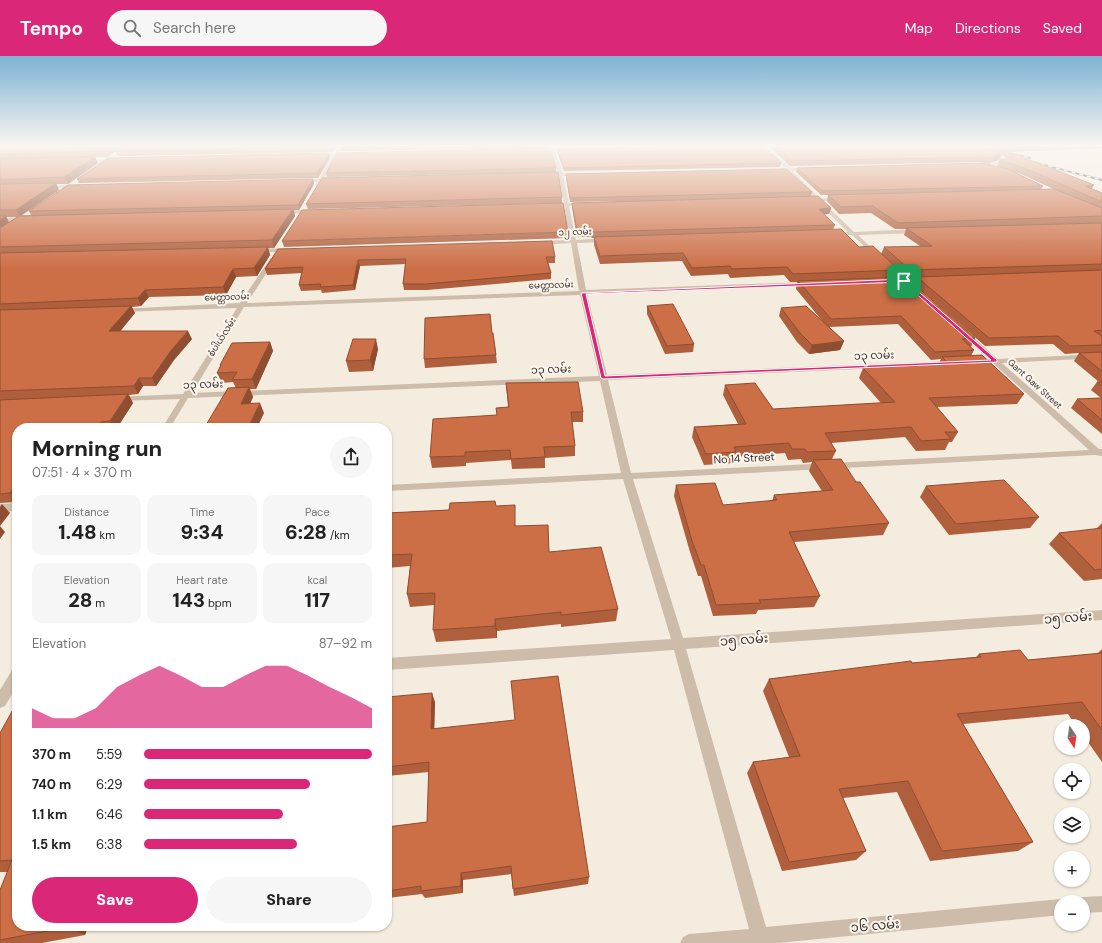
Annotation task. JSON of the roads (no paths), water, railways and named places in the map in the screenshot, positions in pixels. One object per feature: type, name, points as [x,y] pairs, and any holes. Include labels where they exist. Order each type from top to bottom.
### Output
[{"type":"street","points":[[39,187],[58,186]]},
{"type":"street","points":[[64,191],[70,186]]},
{"type":"street","points":[[313,193],[317,186]]},
{"type":"street","points":[[564,186],[583,293],[627,476],[678,643],[762,940]]},
{"type":"street","points":[[805,186],[881,260]]},
{"type":"street","points":[[802,200],[849,199]]},
{"type":"street","points":[[544,205],[591,204]]},
{"type":"street","points":[[297,218],[305,206]]},
{"type":"street","points":[[277,212],[324,211]]},
{"type":"street","points":[[0,220],[32,216]]},
{"type":"street","points":[[12,226],[25,218]]},
{"type":"street","points":[[821,234],[923,231]]},
{"type":"street","name":"၁၂ လမ်း","points":[[527,243],[614,240]]},
{"type":"street","name":"စံပါယ်လမ်း","points":[[169,423],[242,305],[282,244]]},
{"type":"street","points":[[246,251],[294,250]]},
{"type":"street","points":[[898,275],[910,286]]},
{"type":"street","points":[[888,281],[936,280]]},
{"type":"street","name":"မေတ္တာလမ်း","points":[[109,310],[818,284]]},
{"type":"street","name":"Gant Gaw Street","points":[[956,326],[1100,454]]},
{"type":"street","name":"၁၃ လမ်း","points":[[108,399],[1102,356]]},
{"type":"street","name":"No 14 Street","points":[[392,488],[1100,454]]},
{"type":"street","points":[[0,508],[12,507]]},
{"type":"street","name":"၁၅ လမ်း","points":[[392,664],[1102,615]]},
{"type":"street","points":[[6,694],[12,683]]},
{"type":"street","points":[[1090,905],[1102,904]]},
{"type":"street","name":"၁၆ လမ်း","points":[[689,943],[762,940],[1054,909]]}]
